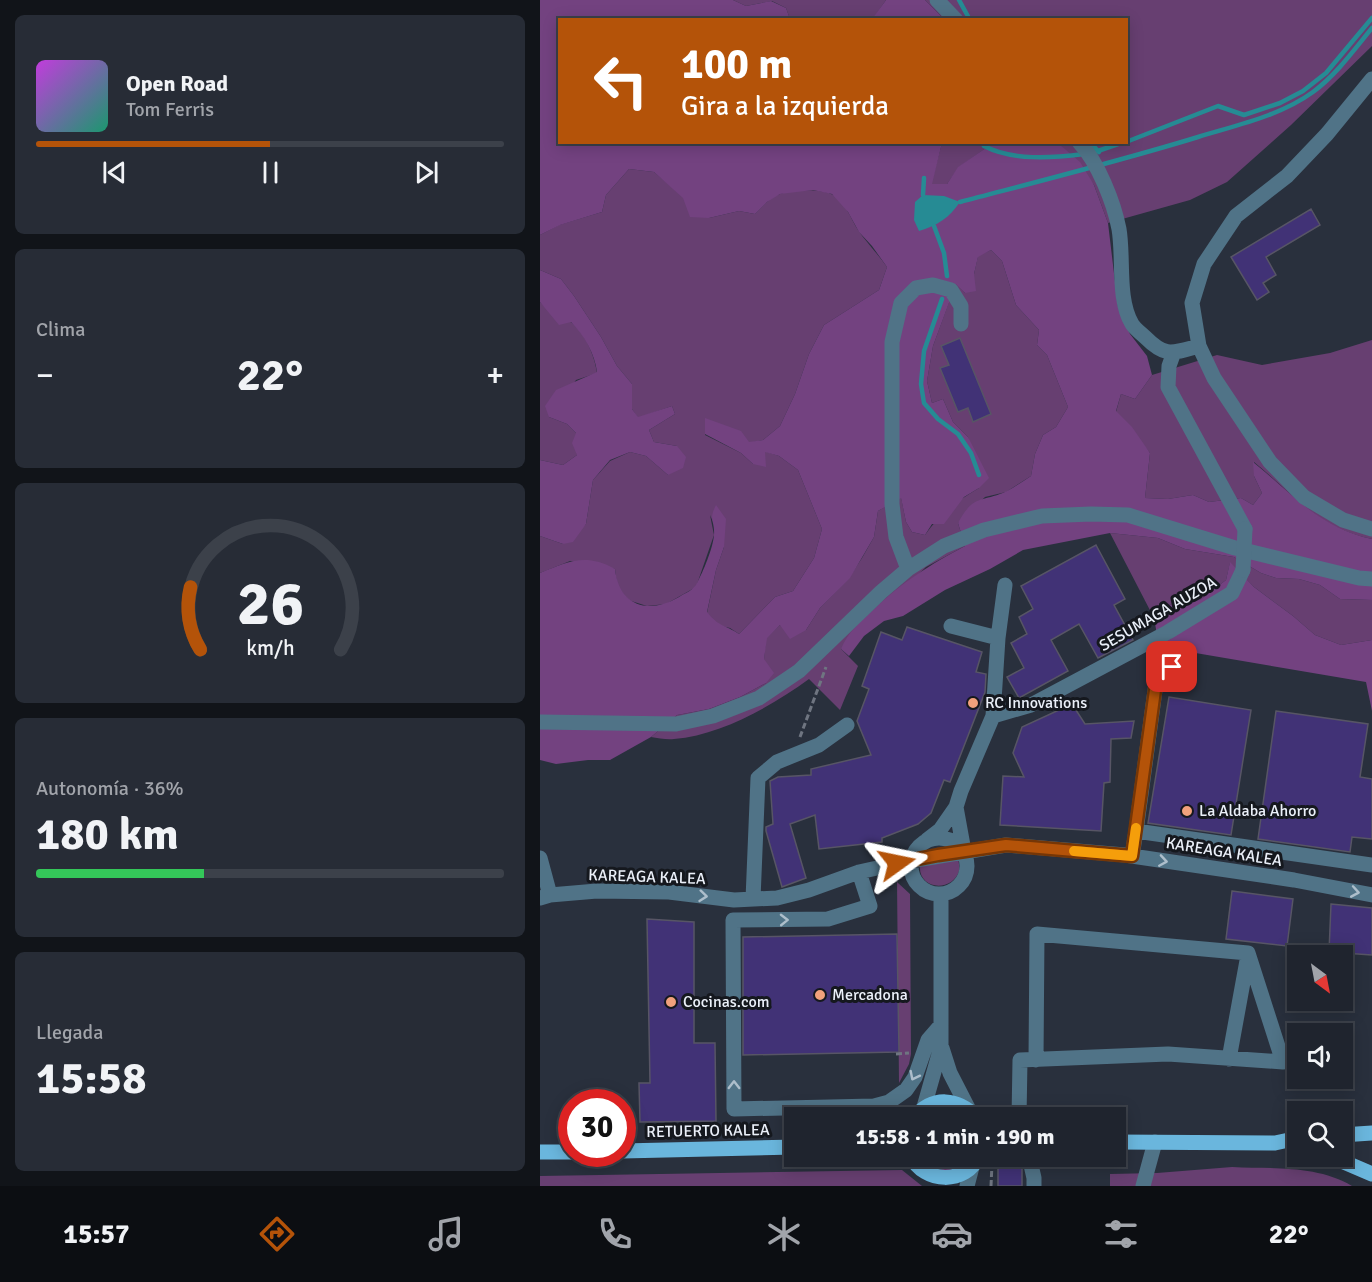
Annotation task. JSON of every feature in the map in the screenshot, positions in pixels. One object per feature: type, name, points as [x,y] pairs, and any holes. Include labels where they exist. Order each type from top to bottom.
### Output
[{"type":"main road","points":[[927,1107],[935,1102],[947,1101],[957,1102],[964,1107]]},
{"type":"main road","points":[[1353,1134],[1372,1132]]},
{"type":"main road","points":[[1126,1142],[1275,1143],[1287,1140]]},
{"type":"main road","points":[[1275,1143],[1287,1146]]},
{"type":"main road","name":"RETUERTO KALEA","points":[[636,1151],[784,1147]]},
{"type":"main road","points":[[540,1152],[558,1152]]},
{"type":"main road","points":[[1353,1166],[1372,1174]]},
{"type":"main road","points":[[918,1167],[940,1181],[960,1175],[972,1167]]},
{"type":"street","points":[[937,0],[954,18]]},
{"type":"street","points":[[1372,79],[1327,134],[1287,176],[1236,216],[1204,264],[1192,303],[1198,346],[1214,378],[1270,462],[1304,497],[1343,520],[1372,529]]},
{"type":"street","points":[[1082,145],[1101,177],[1119,230],[1123,297],[1132,325],[1161,351],[1174,352],[1198,346]]},
{"type":"street","points":[[908,569],[896,537],[892,504],[892,342],[901,303],[916,288],[933,285],[951,291],[961,306],[961,324]]},
{"type":"street","name":"SESUMAGA AUZOA","points":[[993,716],[1031,705],[1168,632],[1232,593],[1243,570],[1245,529],[1168,387],[1169,366],[1174,352]]},
{"type":"street","points":[[540,722],[676,724],[713,716],[759,698],[799,671],[908,569],[944,546],[984,530],[1042,516],[1128,515],[1236,549],[1359,578],[1372,579]]},
{"type":"street","points":[[956,807],[966,870],[962,880],[949,892],[941,894],[928,891],[914,879],[911,860],[915,850],[940,830],[956,807],[993,716],[998,638],[1005,585]]},
{"type":"street","points":[[951,626],[998,638]]},
{"type":"street","points":[[1132,856],[1156,683],[1162,671],[1172,667]]},
{"type":"street","points":[[753,899],[758,778],[777,762],[819,745],[847,725]]},
{"type":"street","points":[[1136,831],[1372,865]]},
{"type":"street","points":[[927,840],[948,839],[964,851]]},
{"type":"street","name":"KAREAGA KALEA","points":[[545,897],[597,891],[657,892],[734,900],[777,898],[859,872],[911,860],[1006,845],[1132,856],[1294,880],[1372,895]]},
{"type":"street","points":[[540,858],[545,897]]},
{"type":"street","points":[[859,872],[870,906],[828,919],[733,920],[734,1109],[874,1106],[890,1102],[906,1090],[915,1077],[928,1040],[941,1025]]},
{"type":"street","points":[[941,894],[941,1047],[950,1073],[970,1107]]},
{"type":"street","points":[[1036,1060],[1037,934],[1248,953]]},
{"type":"street","points":[[1229,1059],[1248,953]]},
{"type":"street","points":[[1019,1107],[1020,1060],[1168,1054],[1283,1062],[1248,953]]},
{"type":"street","points":[[919,1107],[941,1047]]},
{"type":"street","points":[[1143,1186],[1148,1161],[1155,1143]]},
{"type":"street","points":[[967,1186],[978,1167]]},
{"type":"street","points":[[1032,1167],[1034,1186]]},
{"type":"path","points":[[790,757],[805,728],[828,662]]},
{"type":"path","points":[[985,1167],[992,1186]]},
{"type":"shaded area","points":[[540,0],[733,0],[746,6],[771,1],[786,8],[790,18],[558,18],[558,144],[942,144],[932,184],[947,184],[958,167],[992,144],[1059,144],[1080,162],[1094,185],[1108,223],[1118,307],[1130,334],[1147,356],[1152,375],[1135,399],[1121,394],[1116,411],[1132,427],[1150,453],[1145,498],[1168,499],[1193,495],[1209,502],[1241,498],[1253,505],[1262,493],[1254,476],[1253,462],[1322,518],[1337,527],[1372,539],[1372,600],[1340,599],[1320,585],[1299,579],[1276,578],[1261,573],[1234,557],[1185,549],[1158,538],[1110,533],[1023,550],[990,569],[945,590],[903,616],[884,621],[864,636],[849,656],[841,649],[855,628],[895,591],[928,567],[965,546],[958,523],[969,507],[979,500],[1007,491],[1031,476],[1035,454],[1043,435],[1056,427],[1068,407],[1047,355],[1037,345],[1039,330],[1016,305],[1002,261],[991,250],[978,257],[974,274],[976,291],[965,293],[956,284],[933,346],[927,381],[932,403],[943,399],[953,422],[968,437],[989,478],[979,488],[964,497],[944,524],[932,524],[925,535],[912,532],[906,522],[901,498],[878,511],[874,537],[850,578],[820,608],[806,630],[790,639],[780,625],[767,638],[764,659],[774,673],[766,683],[740,697],[709,709],[677,715],[651,737],[610,760],[556,764],[540,760],[540,573],[578,560],[595,561],[615,569],[622,592],[637,604],[646,606],[668,602],[696,585],[713,540],[712,517],[716,505],[726,519],[724,547],[716,570],[707,612],[711,617],[739,634],[775,597],[793,591],[814,558],[822,529],[798,470],[779,456],[765,452],[766,467],[753,464],[741,453],[705,434],[705,418],[741,431],[749,442],[763,440],[780,426],[795,394],[809,354],[824,325],[879,290],[887,267],[859,232],[848,212],[832,194],[813,190],[780,194],[767,202],[755,214],[739,211],[709,218],[690,217],[683,198],[654,172],[629,169],[606,195],[602,212],[560,225],[540,235]]},
{"type":"shaded area","points":[[733,0],[886,0],[873,18],[790,18],[786,8],[772,1],[746,6]]},
{"type":"shaded area","points":[[886,0],[925,0],[943,18],[873,18]]},
{"type":"shaded area","points":[[925,0],[1372,0],[1372,46],[1291,125],[1227,182],[1190,200],[1108,223],[1094,185],[1059,144],[1128,144],[1128,18],[943,18]]},
{"type":"shaded area","points":[[942,144],[992,144],[959,167],[947,184],[931,184]]},
{"type":"shaded area","points":[[629,169],[654,172],[709,218],[739,211],[755,214],[773,197],[785,193],[812,190],[826,192],[836,197],[843,205],[858,230],[887,267],[879,290],[824,325],[809,354],[795,394],[780,426],[763,440],[749,443],[723,426],[705,419],[705,435],[741,453],[753,464],[764,451],[779,456],[798,470],[822,529],[814,558],[793,591],[775,597],[739,634],[730,628],[717,625],[707,613],[716,570],[724,547],[710,515],[714,535],[696,587],[666,604],[647,606],[628,600],[617,585],[615,569],[570,561],[540,573],[540,536],[563,544],[586,524],[593,480],[610,461],[630,452],[646,456],[668,475],[677,446],[654,442],[649,430],[675,414],[672,406],[638,418],[632,409],[632,384],[617,366],[574,296],[561,279],[540,270],[540,235],[559,225],[602,212],[606,195]]},
{"type":"shaded area","points":[[991,250],[1002,261],[1016,305],[1039,330],[1037,345],[1047,355],[1068,407],[1056,427],[1043,435],[1035,454],[1031,476],[1006,492],[985,497],[958,523],[965,546],[926,567],[841,649],[858,666],[840,710],[809,679],[762,709],[710,732],[671,739],[651,737],[677,715],[709,709],[740,697],[766,683],[764,659],[766,638],[780,625],[806,630],[820,608],[849,578],[862,558],[874,537],[878,511],[901,497],[906,522],[912,532],[925,535],[949,509],[979,488],[968,437],[953,422],[943,399],[932,403],[927,381],[933,346],[956,283],[965,293],[974,274],[978,256]]},
{"type":"shaded area","points":[[540,270],[561,279],[574,296],[617,366],[632,384],[632,409],[638,417],[672,406],[675,414],[649,430],[654,442],[677,446],[686,457],[683,468],[668,475],[646,456],[630,452],[610,460],[593,480],[586,524],[573,542],[563,544],[540,536],[540,460],[563,465],[577,455],[572,443],[576,433],[567,424],[549,417],[545,406],[556,390],[597,372],[591,352],[576,327],[571,322],[559,325],[540,302]]},
{"type":"shaded area","points":[[540,302],[577,327],[592,353],[597,373],[576,380],[549,417],[567,424],[576,433],[577,455],[563,465],[540,460]]},
{"type":"shaded area","points":[[1372,340],[1372,539],[1353,534],[1321,519],[1254,462],[1254,476],[1262,493],[1253,505],[1241,498],[1209,502],[1193,495],[1168,499],[1145,498],[1150,453],[1116,412],[1121,394],[1135,399],[1152,375],[1217,355],[1262,365],[1330,353]]},
{"type":"shaded area","points":[[1110,533],[1158,538],[1185,549],[1234,557],[1261,573],[1276,578],[1299,579],[1320,585],[1340,599],[1372,600],[1372,640],[1341,645],[1315,635],[1254,587],[1230,563],[1226,580],[1199,601],[1168,605],[1154,618]]},
{"type":"shaded area","points":[[1230,562],[1254,587],[1315,635],[1341,645],[1372,640],[1372,711],[1366,682],[1172,649],[1160,651],[1154,618],[1168,605],[1200,600],[1226,580]]},
{"type":"shaded area","points":[[958,856],[959,871],[950,883],[929,884],[924,879],[920,864]]},
{"type":"shaded area","points":[[897,882],[910,894],[911,1054],[909,1064],[899,1083]]},
{"type":"shaded area","points":[[932,1167],[960,1167],[946,1170]]},
{"type":"shaded area","points":[[1232,1167],[1309,1171],[1324,1174],[1352,1186],[1110,1186],[1110,1174]]},
{"type":"shaded area","points":[[902,1170],[922,1186],[540,1186],[540,1176]]},
{"type":"water","points":[[923,195],[944,196],[960,202],[942,220],[919,231],[914,220],[915,202]]},
{"type":"building","points":[[1311,209],[1320,225],[1266,257],[1276,275],[1263,283],[1269,292],[1257,300],[1231,257]]},
{"type":"building","points":[[960,338],[991,414],[973,422],[968,408],[958,412],[940,368],[949,365],[941,346]]},
{"type":"building","points":[[1096,545],[1125,599],[1114,605],[1133,640],[1098,658],[1079,624],[1051,640],[1068,671],[1019,698],[1007,677],[1024,668],[1011,643],[1027,634],[1019,617],[1033,609],[1021,586]]},
{"type":"building","points":[[907,627],[982,652],[976,672],[986,674],[985,692],[950,782],[944,780],[931,813],[918,824],[882,838],[882,842],[819,849],[815,815],[790,824],[806,878],[782,887],[766,831],[766,827],[773,824],[770,781],[778,777],[811,775],[811,769],[871,755],[857,721],[869,689],[862,686],[881,632],[902,640]]},
{"type":"building","points":[[1169,697],[1251,710],[1231,835],[1148,823]]},
{"type":"building","points":[[1072,704],[1085,724],[1134,721],[1131,738],[1111,739],[1110,782],[1104,783],[1101,831],[1000,825],[1003,776],[1024,777],[1013,753],[1022,727]]},
{"type":"building","points":[[1276,711],[1368,724],[1360,777],[1372,779],[1372,839],[1352,837],[1350,852],[1258,839]]},
{"type":"building","points":[[1232,891],[1293,899],[1287,946],[1226,939]]},
{"type":"building","points":[[1331,904],[1372,908],[1372,955],[1353,954],[1353,945],[1329,945]]},
{"type":"building","name":"Cocinas.com","points":[[647,919],[694,922],[694,1043],[715,1043],[716,1121],[640,1122],[639,1083],[650,1083]]},
{"type":"building","name":"Mercadona","points":[[897,934],[899,1052],[743,1055],[743,937]]},
{"type":"building","points":[[998,1167],[1020,1167],[1022,1169],[1022,1186],[998,1186]]},
{"type":"waterway","points":[[959,0],[969,18]]},
{"type":"waterway","points":[[1128,141],[1218,106],[1244,115],[1280,103],[1303,91],[1326,73],[1372,18]]},
{"type":"waterway","points":[[960,202],[1080,171],[1272,114],[1313,92],[1344,62],[1372,28]]},
{"type":"waterway","points":[[1092,144],[1099,152]]},
{"type":"waterway","points":[[1092,153],[1118,144]]},
{"type":"waterway","points":[[984,146],[995,151],[1020,156],[1059,157],[1084,154]]},
{"type":"waterway","points":[[923,195],[924,178]]},
{"type":"waterway","points":[[934,226],[944,253],[947,276]]},
{"type":"waterway","points":[[942,299],[924,351],[921,384],[924,403],[938,419],[958,434],[971,453],[979,475]]},
{"type":"slow traffic","points":[[1074,851],[1132,856],[1136,828]]},
{"type":"place","name":"RC Innovations","points":[[973,703]]},
{"type":"place","name":"La Aldaba Ahorro","points":[[1187,811]]},
{"type":"place","name":"Mercadona","points":[[820,995]]},
{"type":"place","name":"Cocinas.com","points":[[671,1002]]},
{"type":"route","points":[[897,863],[1006,845],[1132,856],[1156,683],[1162,671],[1172,667]]}]
